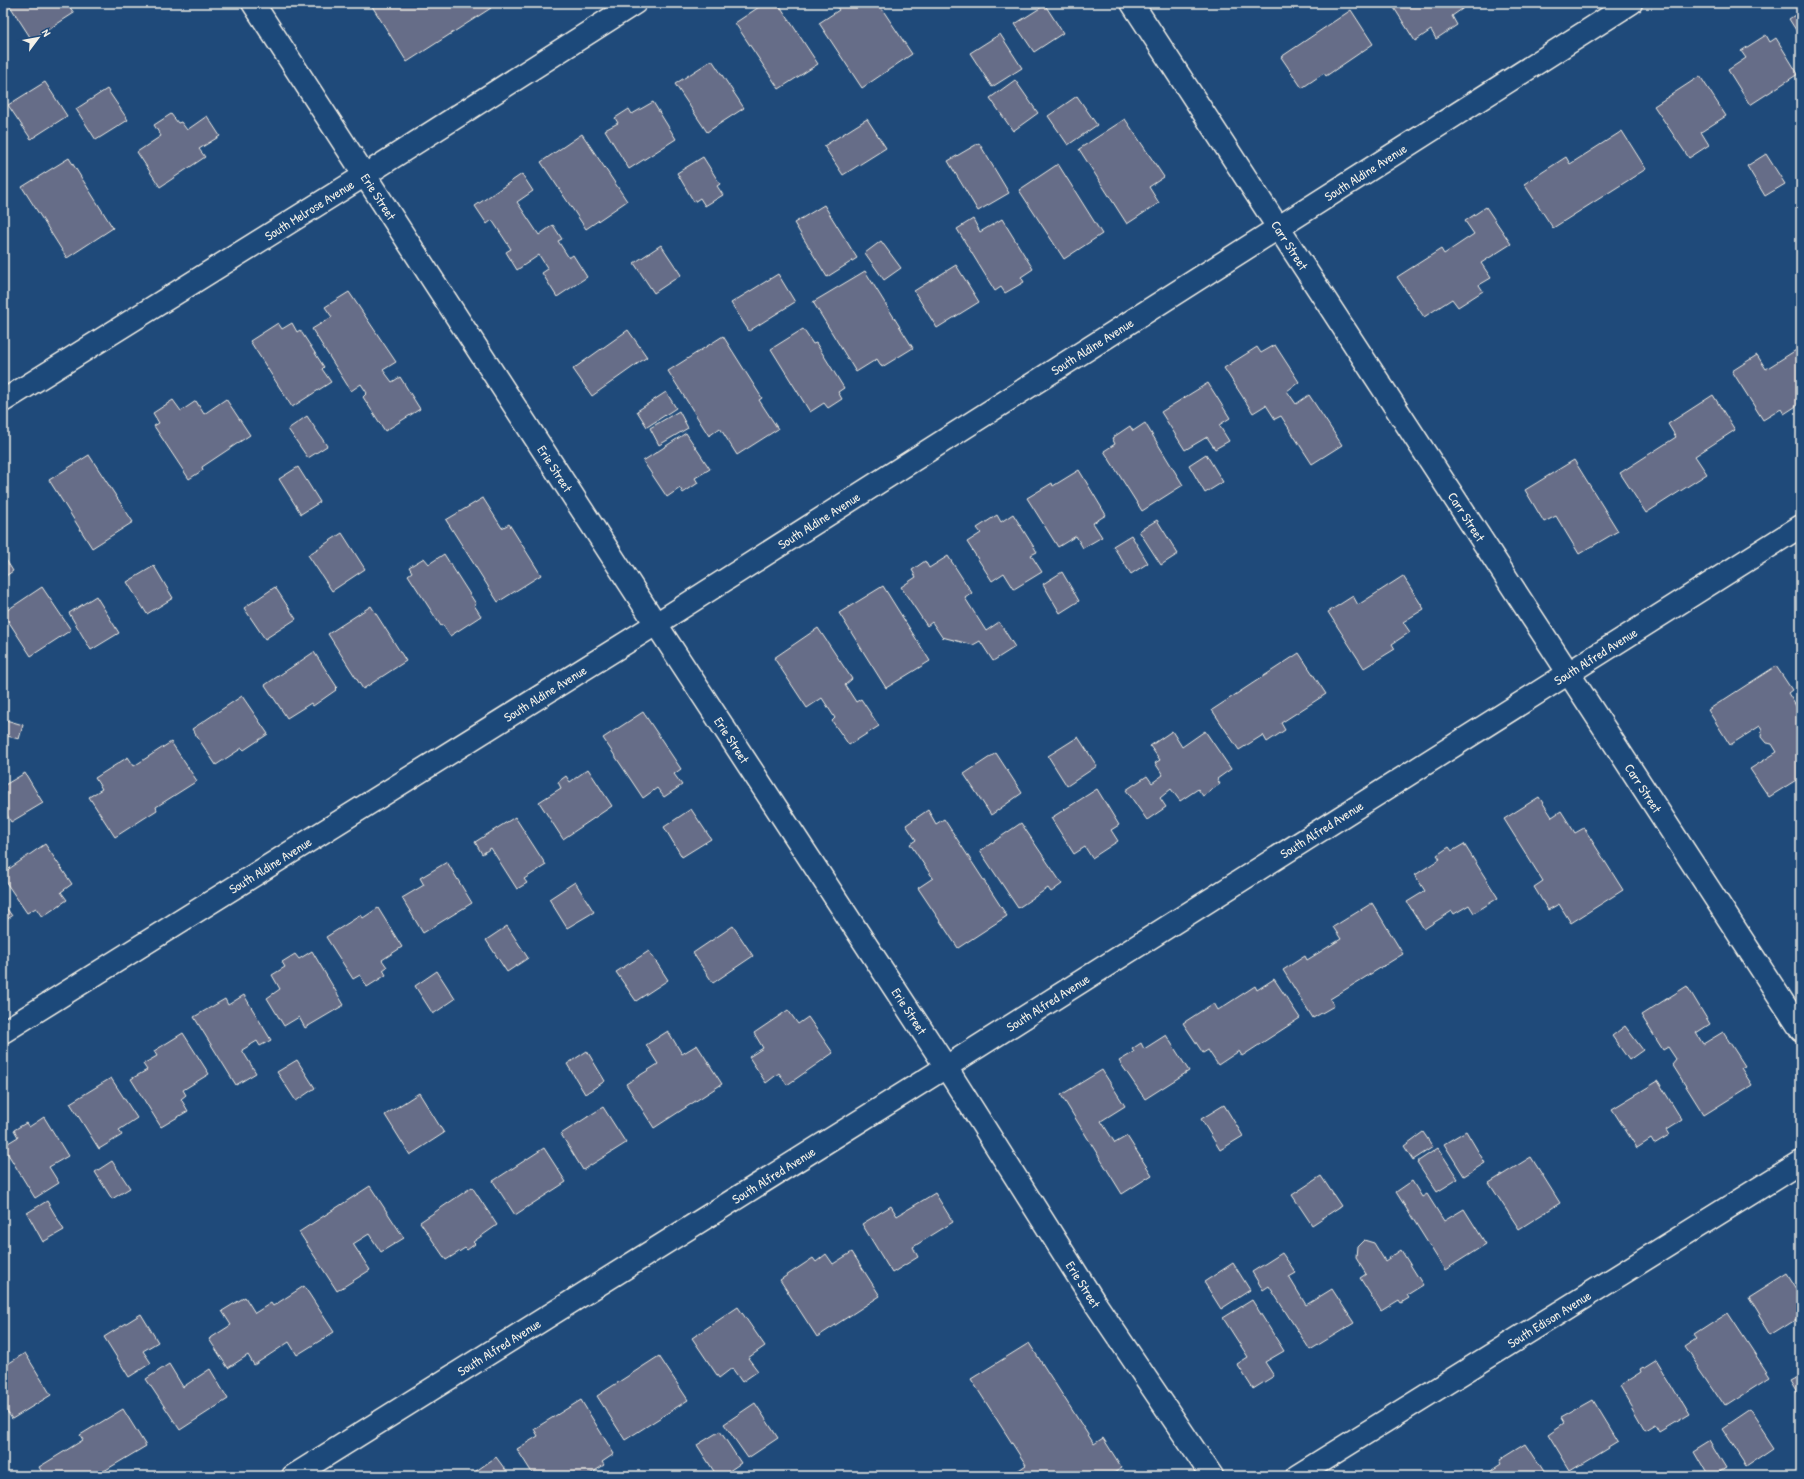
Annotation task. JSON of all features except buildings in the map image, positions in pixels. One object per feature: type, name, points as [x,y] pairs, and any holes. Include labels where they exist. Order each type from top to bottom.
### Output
[{"type":"street","name":"Erie Street","points":[[253,3],[656,624],[946,1067],[1095,1303],[1212,1476]]},
{"type":"street","name":"South Melrose Avenue","points":[[3,401],[366,175],[634,3]]},
{"type":"street","name":"Carr Street","points":[[1132,3],[1801,1030]]},
{"type":"street","name":"South Aldine Avenue","points":[[3,1032],[656,624],[1631,3]]},
{"type":"street","name":"South Alfred Avenue","points":[[293,1476],[946,1067],[1801,526]]},
{"type":"street","name":"South Edison Avenue","points":[[1297,1476],[1801,1162]]}]
